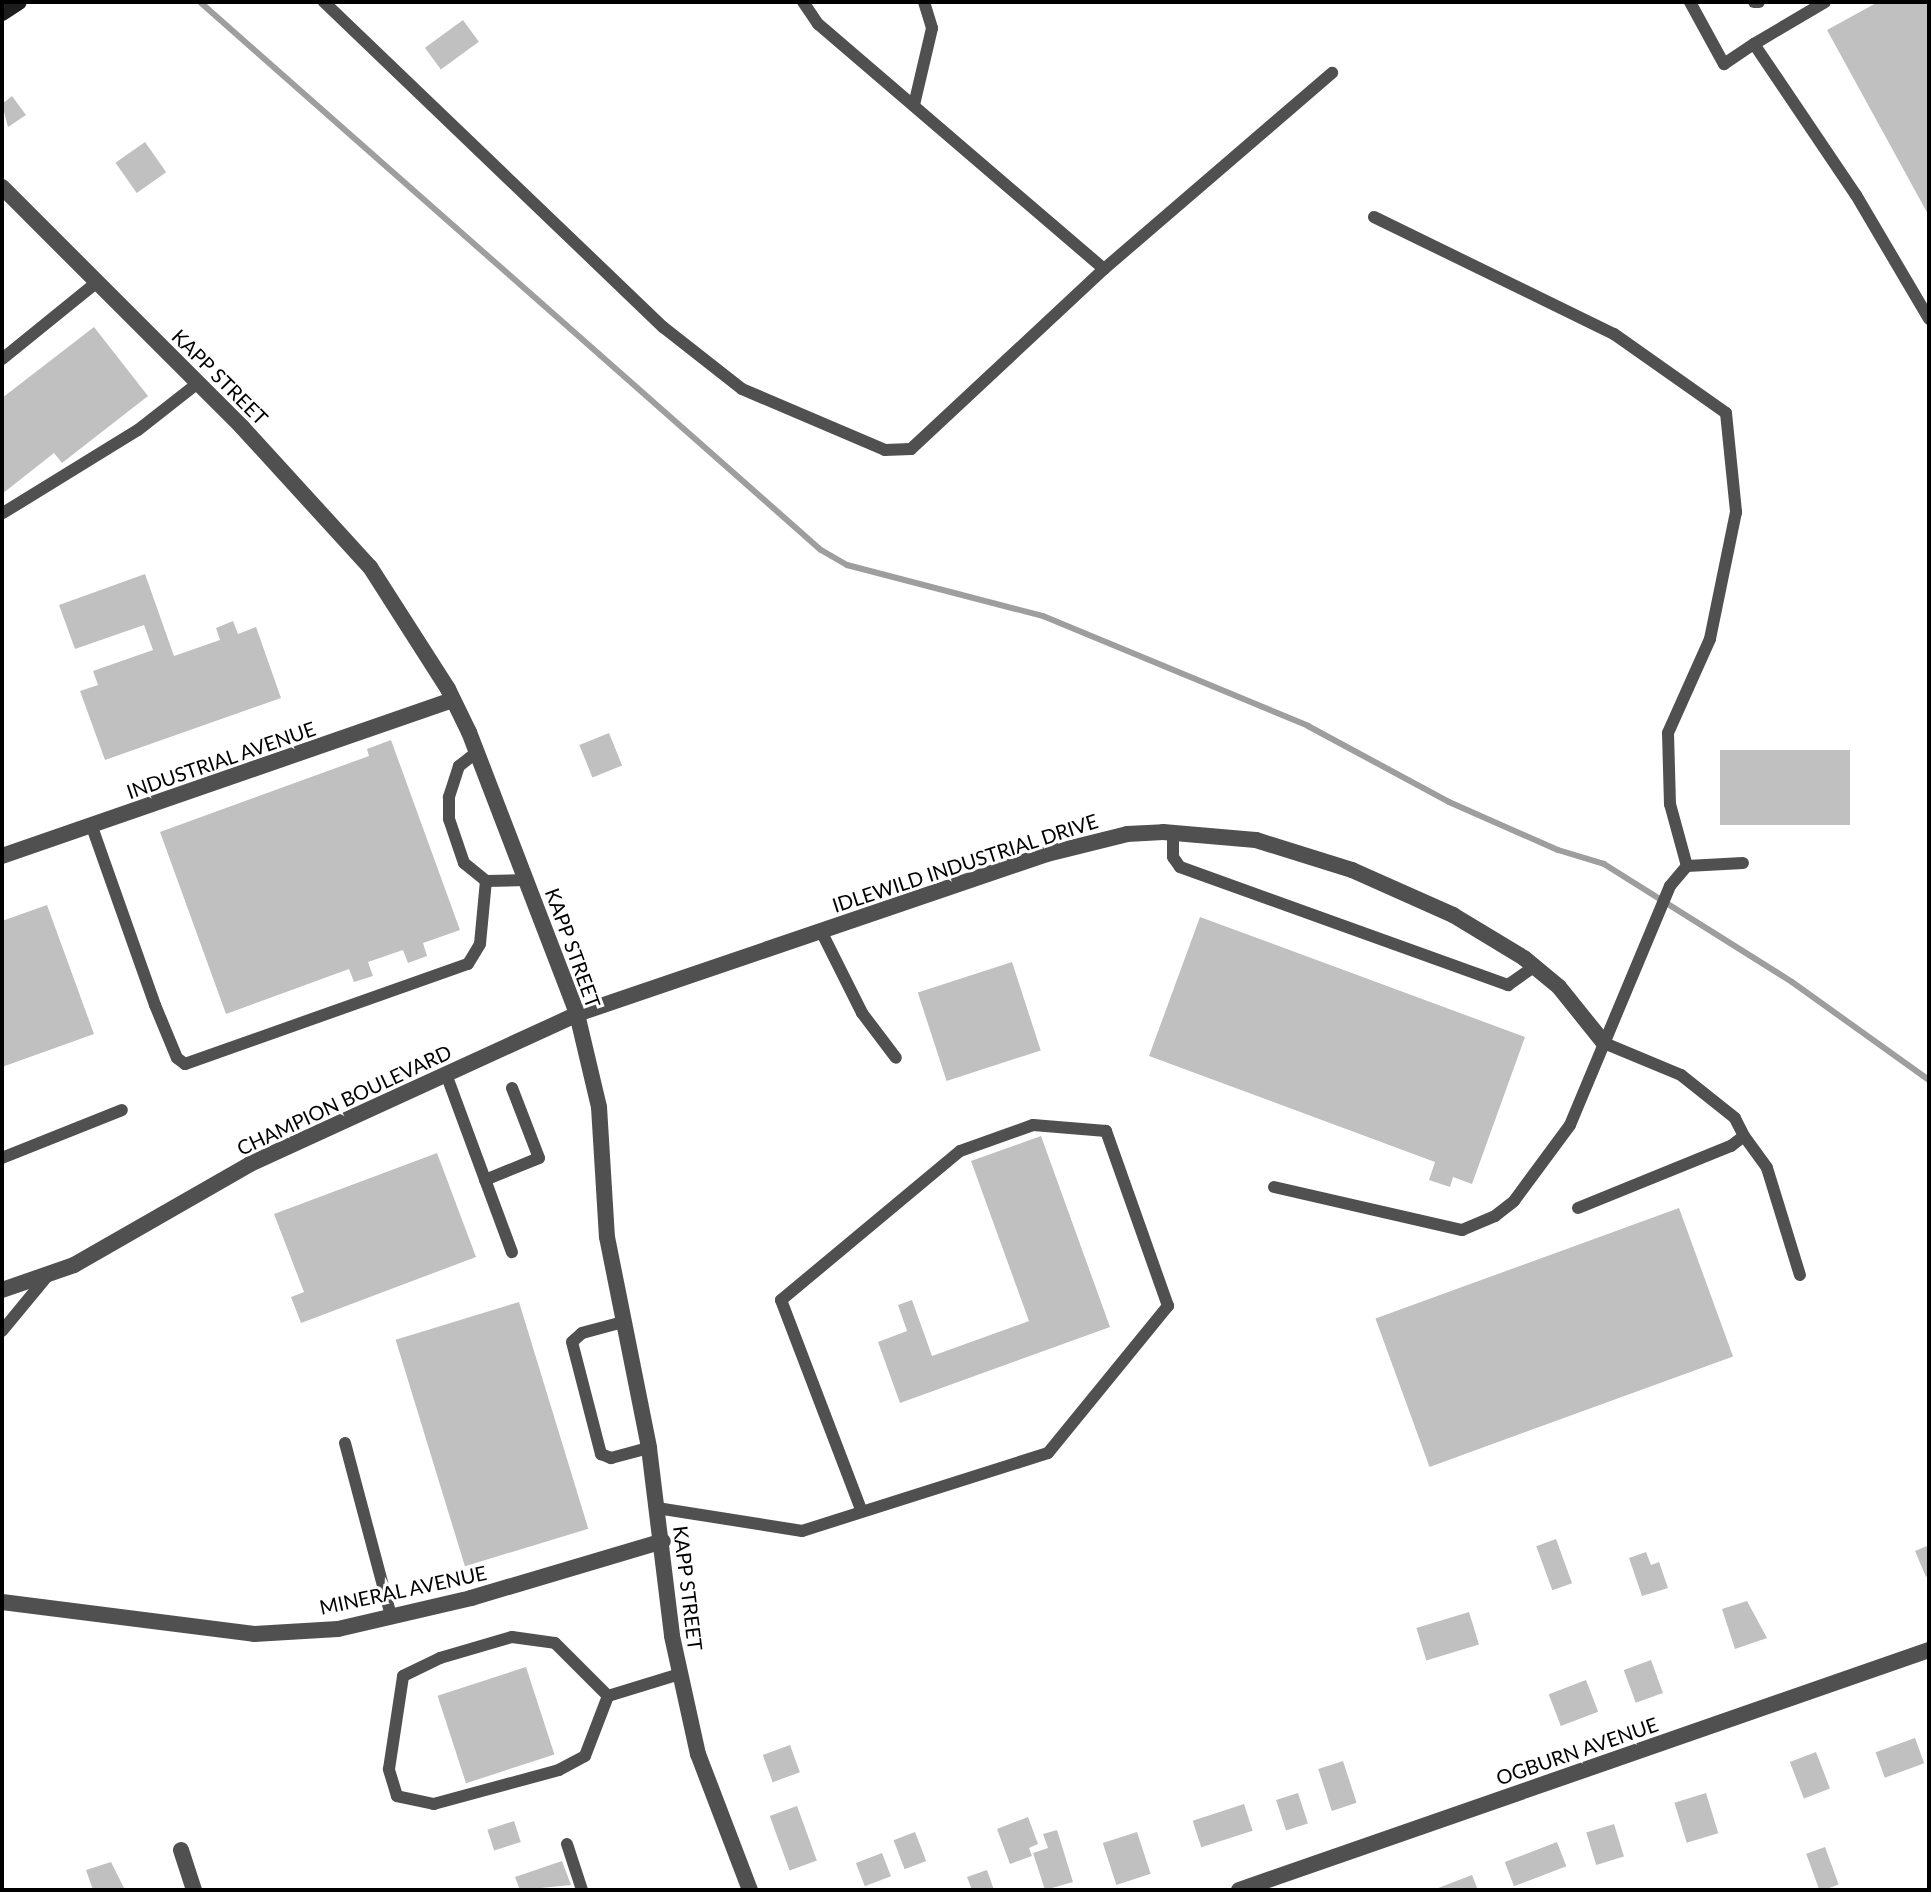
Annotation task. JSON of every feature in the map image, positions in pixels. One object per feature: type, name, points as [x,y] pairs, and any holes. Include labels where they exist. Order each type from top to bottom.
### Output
[{"type":"main road","points":[[2,13],[19,2]]},
{"type":"street","name":"KAPP STREET","points":[[2,187],[198,383],[370,567],[453,700],[477,752],[577,1014],[599,1107],[607,1237],[649,1448],[680,1674],[698,1754],[750,1890]]},
{"type":"street","name":"INDUSTRIAL AVENUE","points":[[2,856],[453,700]]},
{"type":"street","name":"IDLEWILD INDUSTRIAL DRIVE","points":[[577,1014],[1092,840],[1173,832],[1256,840],[1352,870],[1453,915],[1535,966],[1604,1043]]},
{"type":"street","name":"CHAMPION BOULEVARD","points":[[2,1290],[49,1274],[135,1233],[250,1164],[577,1014]]},
{"type":"street","name":"MINERAL AVENUE","points":[[2,1602],[254,1634],[338,1629],[663,1541]]},
{"type":"street","name":"OGBURN AVENUE","points":[[1239,1890],[1929,1650]]},
{"type":"street","points":[[181,1850],[194,1890]]},
{"type":"lane","points":[[324,2],[663,327],[742,389],[885,450],[911,449],[1104,269],[1332,73]]},
{"type":"lane","points":[[803,2],[818,24],[1104,269]]},
{"type":"lane","points":[[914,105],[932,28],[924,2]]},
{"type":"lane","points":[[1690,2],[1724,64],[1825,2]]},
{"type":"lane","points":[[1754,44],[1856,195],[1929,319]]},
{"type":"lane","points":[[1374,217],[1614,334],[1726,413],[1736,512],[1710,639],[1668,733],[1670,804],[1687,866]]},
{"type":"lane","points":[[2,359],[97,282]]},
{"type":"lane","points":[[3,513],[138,430],[198,383]]},
{"type":"lane","points":[[477,752],[459,766],[452,780],[449,819],[464,863],[486,881],[526,880]]},
{"type":"lane","points":[[92,827],[160,1017],[177,1058],[185,1064],[468,964],[480,944],[486,881]]},
{"type":"lane","points":[[1173,832],[1173,857],[1180,867],[1508,985],[1535,966]]},
{"type":"lane","points":[[1274,1187],[1462,1230],[1495,1216],[1514,1201],[1570,1125],[1670,886],[1687,866],[1743,863]]},
{"type":"lane","points":[[821,931],[862,1013],[896,1058]]},
{"type":"lane","points":[[1604,1043],[1681,1075],[1735,1118],[1767,1168],[1800,1275]]},
{"type":"lane","points":[[446,1074],[512,1252]]},
{"type":"lane","points":[[485,1180],[539,1158],[512,1088]]},
{"type":"lane","points":[[2,1158],[122,1110]]},
{"type":"lane","points":[[657,1508],[802,1531],[1048,1453],[1168,1306],[1106,1131],[1033,1125],[960,1151],[781,1300],[861,1510]]},
{"type":"lane","points":[[1578,1208],[1731,1146],[1744,1136]]},
{"type":"lane","points":[[2,1331],[49,1274]]},
{"type":"lane","points":[[623,1322],[582,1333],[572,1342],[601,1454],[611,1458],[649,1448]]},
{"type":"lane","points":[[345,1443],[391,1616]]},
{"type":"lane","points":[[512,1637],[555,1643],[608,1696],[585,1756],[559,1770],[434,1804],[397,1796],[389,1769],[403,1676],[440,1658],[512,1637]]},
{"type":"lane","points":[[608,1696],[680,1674]]},
{"type":"lane","points":[[567,1844],[582,1890]]},
{"type":"building","points":[[1878,2],[1929,2],[1929,216],[1827,30]]},
{"type":"building","points":[[463,20],[479,42],[441,69],[425,48]]},
{"type":"building","points":[[12,96],[26,115],[8,127],[2,104]]},
{"type":"building","points":[[145,142],[166,172],[137,193],[116,163]]},
{"type":"building","points":[[94,327],[148,396],[62,463],[54,453],[2,494],[2,398]]},
{"type":"building","points":[[145,574],[174,656],[220,640],[216,628],[233,621],[238,634],[256,627],[281,698],[105,760],[80,691],[98,685],[93,671],[153,650],[144,625],[75,649],[59,605]]},
{"type":"building","points":[[609,733],[622,765],[592,777],[579,745]]},
{"type":"building","points":[[391,740],[460,930],[423,943],[427,956],[408,963],[403,950],[368,962],[373,976],[354,982],[349,969],[226,1014],[160,832],[369,756],[367,749]]},
{"type":"building","points":[[1720,750],[1850,750],[1850,825],[1720,825]]},
{"type":"building","points":[[47,905],[94,1034],[2,1067],[2,921]]},
{"type":"building","points":[[1200,917],[1525,1037],[1472,1184],[1453,1177],[1450,1187],[1429,1180],[1435,1162],[1149,1056]]},
{"type":"building","points":[[1012,962],[1041,1050],[947,1081],[918,993]]},
{"type":"building","points":[[1041,1136],[1110,1327],[900,1403],[878,1342],[907,1331],[898,1305],[912,1300],[932,1356],[1029,1321],[971,1161]]},
{"type":"building","points":[[437,1153],[476,1257],[301,1323],[291,1297],[304,1292],[274,1214]]},
{"type":"building","points":[[1679,1208],[1733,1356],[1430,1467],[1375,1318]]},
{"type":"building","points":[[519,1302],[588,1529],[465,1566],[396,1340]]},
{"type":"building","points":[[1556,1539],[1572,1583],[1552,1590],[1536,1546]]},
{"type":"building","points":[[1929,1545],[1929,1575],[1926,1577],[1915,1551]]},
{"type":"building","points":[[1646,1552],[1651,1565],[1659,1562],[1668,1588],[1642,1596],[1629,1558]]},
{"type":"building","points":[[1747,1601],[1767,1638],[1735,1649],[1722,1609]]},
{"type":"building","points":[[1469,1612],[1479,1645],[1426,1661],[1416,1628]]},
{"type":"building","points":[[1651,1660],[1663,1693],[1636,1703],[1624,1670]]},
{"type":"building","points":[[526,1667],[554,1754],[466,1783],[438,1696]]},
{"type":"building","points":[[1586,1680],[1598,1712],[1561,1726],[1549,1694]]},
{"type":"building","points":[[1915,1738],[1924,1763],[1885,1778],[1876,1752]]},
{"type":"building","points":[[790,1745],[800,1772],[773,1782],[763,1755]]},
{"type":"building","points":[[1816,1752],[1830,1788],[1804,1798],[1790,1762]]},
{"type":"building","points":[[1343,1761],[1357,1803],[1332,1811],[1318,1769]]},
{"type":"building","points":[[1298,1793],[1308,1823],[1286,1831],[1276,1800]]},
{"type":"building","points":[[1706,1793],[1718,1833],[1687,1843],[1674,1803]]},
{"type":"building","points":[[1244,1804],[1253,1831],[1201,1847],[1193,1821]]},
{"type":"building","points":[[797,1806],[817,1861],[790,1870],[770,1816]]},
{"type":"building","points":[[1028,1817],[1038,1844],[1029,1848],[1032,1856],[1010,1864],[997,1829]]},
{"type":"building","points":[[514,1821],[521,1842],[494,1851],[487,1830]]},
{"type":"building","points":[[1614,1824],[1624,1857],[1596,1865],[1586,1832]]},
{"type":"building","points":[[1057,1830],[1073,1882],[1045,1890],[1033,1853],[1048,1848],[1043,1834]]},
{"type":"building","points":[[915,1832],[926,1861],[905,1869],[894,1840]]},
{"type":"building","points":[[1137,1832],[1151,1874],[1116,1885],[1103,1843]]},
{"type":"building","points":[[1557,1842],[1566,1866],[1514,1886],[1505,1862]]},
{"type":"building","points":[[1825,1847],[1839,1885],[1819,1890],[1806,1854]]},
{"type":"building","points":[[882,1853],[891,1876],[865,1886],[856,1863]]},
{"type":"building","points":[[562,1861],[571,1885],[520,1890],[515,1877]]},
{"type":"building","points":[[111,1862],[125,1890],[93,1890],[86,1870]]},
{"type":"building","points":[[987,1870],[994,1890],[972,1890],[967,1877]]},
{"type":"building","points":[[1472,1875],[1478,1890],[1433,1890]]},
{"type":"waterway","points":[[200,2],[821,550],[847,565],[1043,616],[1308,726],[1449,802],[1558,850],[1604,864],[1792,982],[1929,1080]]}]
